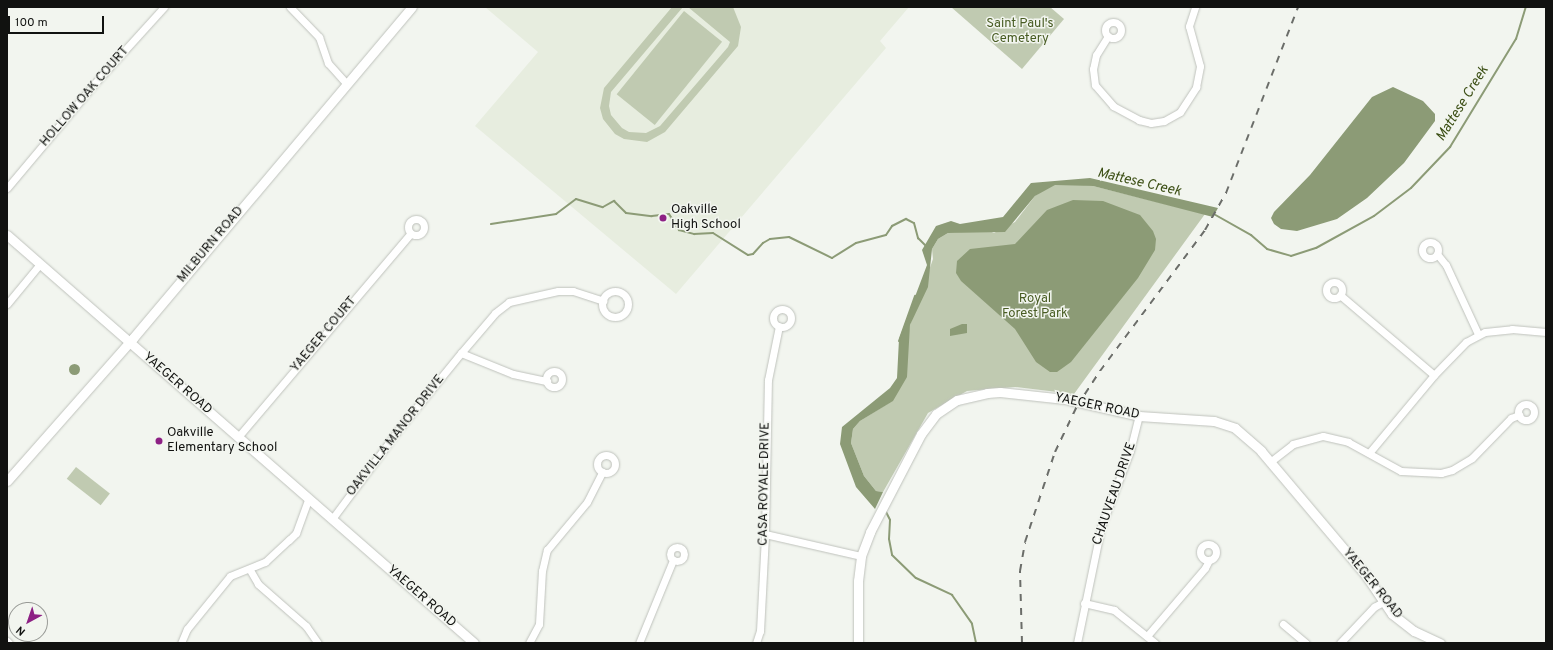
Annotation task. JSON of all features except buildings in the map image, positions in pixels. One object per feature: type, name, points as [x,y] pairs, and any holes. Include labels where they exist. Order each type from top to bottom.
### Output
[{"type":"street","name":"HOLLOW OAK COURT","points":[[7,188],[95,83],[164,7]]},
{"type":"street","points":[[290,7],[319,37],[328,63],[347,84]]},
{"type":"street","name":"MILBURN ROAD","points":[[7,482],[129,343],[412,7]]},
{"type":"street","points":[[1108,36],[1094,62],[1095,85],[1113,106],[1139,120],[1151,123],[1164,121],[1180,112],[1196,87],[1200,66],[1189,26],[1195,7]]},
{"type":"street","name":"YAEGER COURT","points":[[238,437],[411,233]]},
{"type":"street","name":"YAEGER ROAD","points":[[7,235],[474,643]]},
{"type":"street","points":[[1437,254],[1446,264],[1478,334]]},
{"type":"street","points":[[7,304],[40,264]]},
{"type":"street","name":"OAKVILLA MANOR DRIVE","points":[[332,519],[400,429],[495,313],[509,302],[539,294],[566,291],[603,301]]},
{"type":"street","points":[[1340,295],[1434,375]]},
{"type":"street","name":"CASA ROYALE DRIVE","points":[[756,643],[760,631],[765,534],[768,380],[779,326]]},
{"type":"street","points":[[1369,453],[1457,349],[1478,334],[1512,329],[1546,332]]},
{"type":"street","points":[[461,354],[513,374],[547,381]]},
{"type":"street","name":"YAEGER ROAD","points":[[858,643],[858,581],[861,556],[878,517],[927,425],[944,407],[971,395],[1000,392],[1049,396],[1139,416],[1222,423],[1244,435],[1270,462],[1365,574],[1383,602],[1405,625],[1440,643]]},
{"type":"street","name":"CHAUVEAU DRIVE","points":[[1077,643],[1100,527],[1130,451],[1139,416]]},
{"type":"street","points":[[1270,462],[1293,444],[1323,436],[1348,442],[1401,472],[1430,474],[1452,470],[1472,458],[1511,418],[1519,416]]},
{"type":"street","points":[[529,643],[539,624],[542,572],[547,550],[587,502],[602,472]]},
{"type":"street","points":[[181,643],[187,629],[230,576],[250,570],[265,562],[296,532],[308,498]]},
{"type":"street","points":[[765,534],[861,556]]},
{"type":"street","points":[[638,643],[673,560]]},
{"type":"street","points":[[1147,636],[1205,568],[1209,560]]},
{"type":"street","points":[[250,570],[258,584],[306,626],[318,643]]},
{"type":"street","points":[[1340,643],[1374,607],[1383,602]]},
{"type":"street","points":[[1084,603],[1114,610],[1154,643]]},
{"type":"street","points":[[1282,624],[1306,643]]},
{"type":"shaded area","name":"Oakville High School","points":[[485,7],[909,7],[880,41],[886,48],[676,294],[475,126],[538,52]]},
{"type":"shaded area","points":[[1393,87],[1423,101],[1435,114],[1435,121],[1404,163],[1367,198],[1337,219],[1297,231],[1281,229],[1274,224],[1271,218],[1274,212],[1310,175],[1372,97]]},
{"type":"shaded area","points":[[1090,178],[1218,208],[1213,217],[1093,186],[1055,185],[1035,196],[1005,232],[948,233],[938,239],[932,249],[928,287],[910,325],[907,377],[893,401],[860,421],[853,429],[851,443],[864,476],[876,491],[883,492],[875,509],[856,487],[840,444],[842,427],[890,388],[897,378],[899,339],[927,265],[922,250],[936,226],[951,221],[960,224],[1003,217],[1031,183]]},
{"type":"shaded area","points":[[1073,200],[1103,201],[1140,215],[1153,231],[1156,239],[1155,250],[1138,278],[1071,362],[1057,372],[1050,372],[1036,362],[1015,329],[961,281],[956,273],[957,261],[970,249],[1015,244],[1047,210]]},
{"type":"shaded area","points":[[962,324],[967,324],[967,333],[950,336],[950,329]]},
{"type":"shaded area","points":[[72,364],[76,364],[78,365],[78,373],[72,374],[69,371],[69,367]]},
{"type":"green space","points":[[672,7],[683,7],[611,92],[609,106],[611,115],[622,128],[629,132],[646,133],[660,126],[728,47],[730,42],[688,7],[733,7],[741,27],[738,46],[665,132],[647,142],[624,139],[615,134],[603,119],[600,108],[604,88]]},
{"type":"green space","name":"Saint Paul's Cemetery","points":[[951,7],[1050,7],[1064,19],[1022,69]]},
{"type":"green space","points":[[684,11],[722,42],[655,125],[617,94]]},
{"type":"green space","name":"Royal Forest Park","points":[[1054,182],[1093,186],[1205,214],[1074,394],[1015,387],[967,391],[928,413],[883,492],[876,491],[864,476],[851,443],[853,429],[860,421],[892,401],[910,325],[933,259],[932,249],[938,239],[948,233],[987,230],[994,233],[1015,222],[1035,196]]},
{"type":"green space","points":[[76,467],[110,493],[101,505],[67,479]]},
{"type":"waterway","name":"Mattese Creek","points":[[1212,213],[1251,235],[1267,249],[1291,256],[1316,248],[1374,216],[1411,188],[1450,147],[1516,39],[1526,7]]},
{"type":"waterway","points":[[491,224],[556,214],[576,199],[603,207],[614,201],[626,213],[652,216],[669,214],[679,230],[694,234],[713,233],[748,255],[753,254],[763,243],[770,239],[789,237],[832,258],[856,243],[886,235],[892,226],[906,219],[914,223],[918,238],[926,246]]},
{"type":"waterway","name":"Mattese Creek","points":[[899,341],[915,296]]},
{"type":"waterway","name":"Mattese Creek","points":[[885,510],[890,520],[889,539],[892,555],[916,578],[952,595],[972,624],[976,643]]},
{"type":"railway","points":[[1022,643],[1020,571],[1025,542],[1055,452],[1077,406],[1100,371],[1205,230],[1226,193],[1298,7]]},
{"type":"place","name":"Oakville High School","points":[[663,218]]},
{"type":"place","name":"Oakville Elementary School","points":[[159,441]]}]
